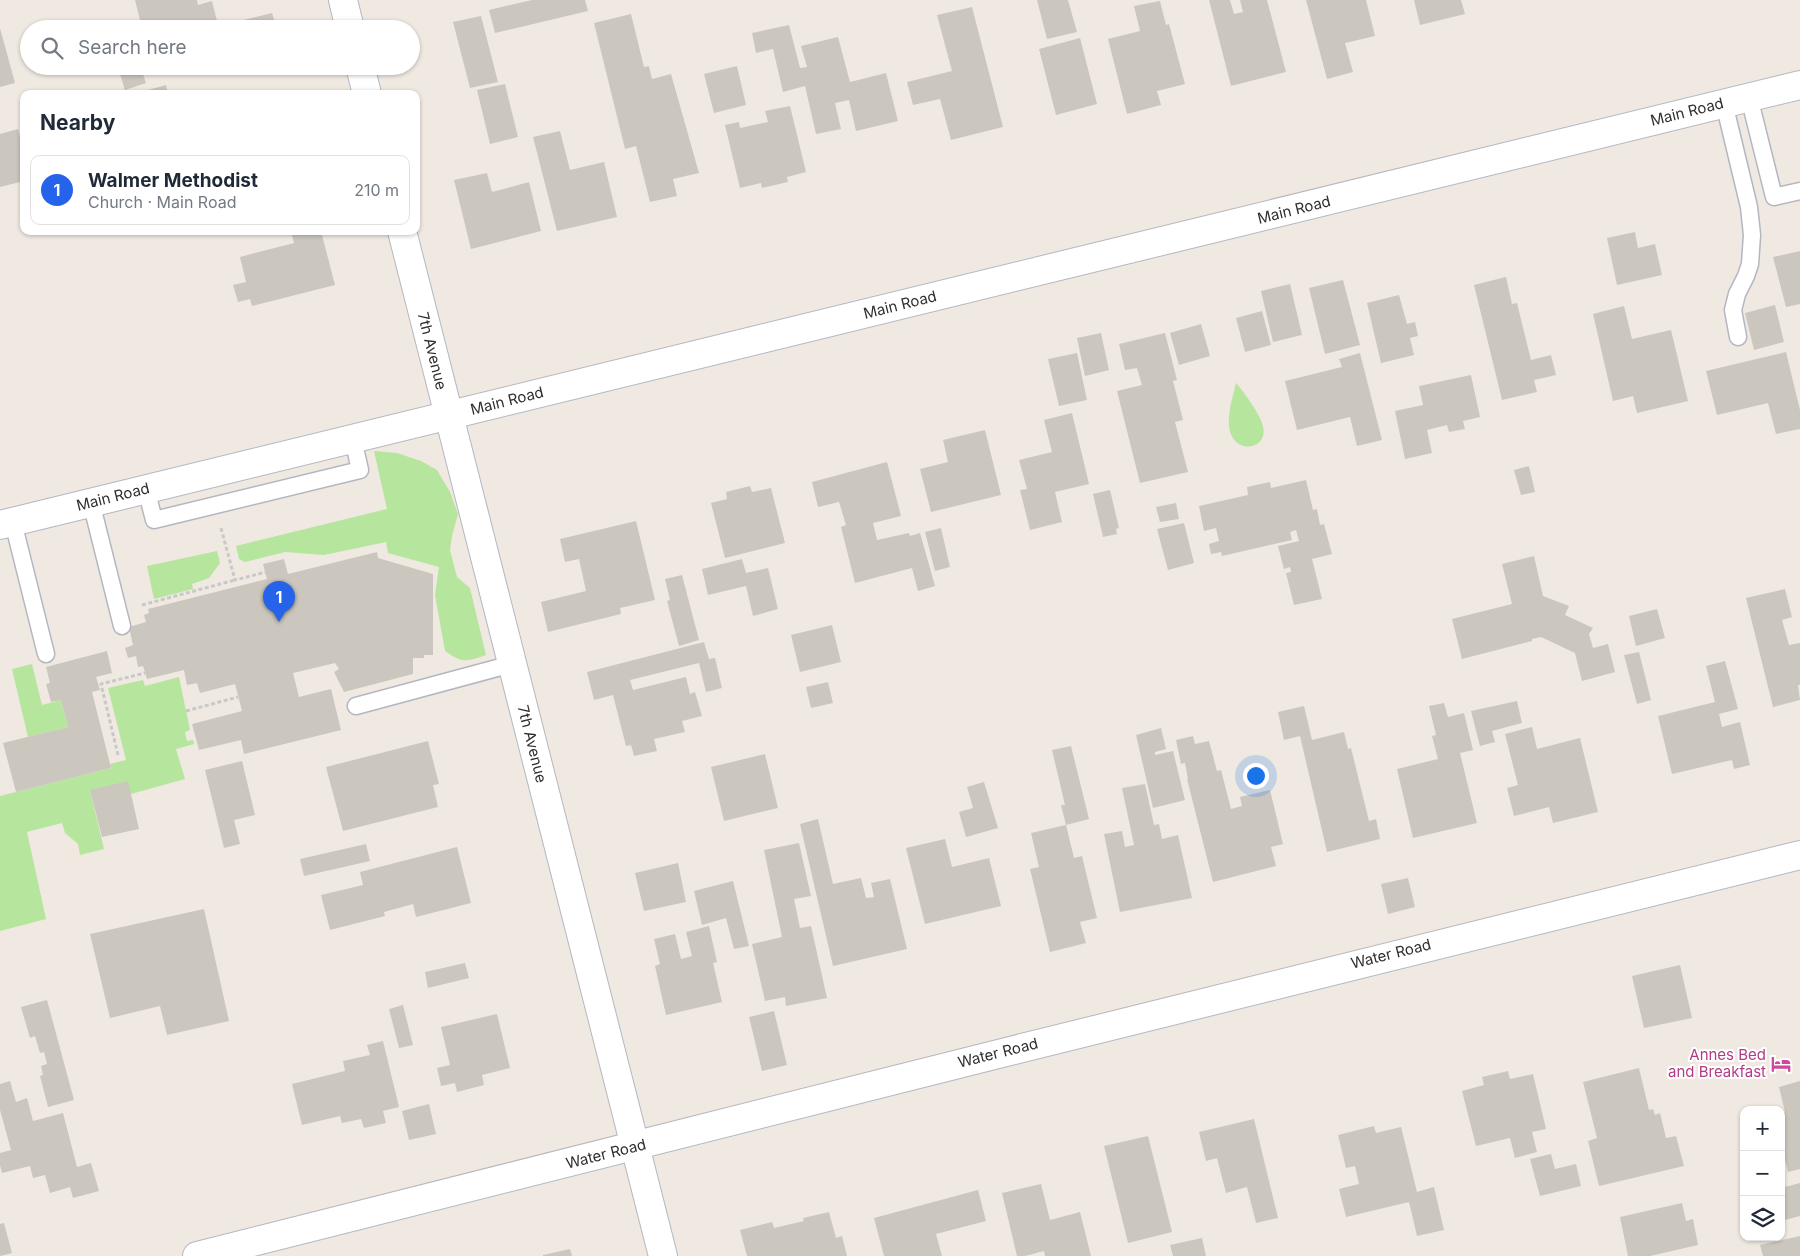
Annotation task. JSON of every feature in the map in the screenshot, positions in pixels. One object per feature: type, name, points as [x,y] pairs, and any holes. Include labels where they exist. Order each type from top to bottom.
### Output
[{"type":"street","points":[[343,0],[348,20]]},
{"type":"street","points":[[362,75],[366,90]]},
{"type":"street","name":"Main Road","points":[[7,523],[1800,85]]},
{"type":"street","name":"7th Avenue","points":[[403,235],[663,1256]]},
{"type":"street","name":"Water Road","points":[[197,1256],[635,1147],[1296,978],[1800,855]]},
{"type":"lane","points":[[1736,100],[1774,197],[1800,191]]},
{"type":"lane","points":[[1736,100],[1752,235],[1750,264],[1734,301],[1734,318],[1738,337]]},
{"type":"lane","points":[[146,489],[154,520],[360,470],[353,439]]},
{"type":"lane","points":[[91,502],[120,619]]},
{"type":"lane","points":[[7,523],[46,654]]},
{"type":"lane","points":[[356,706],[512,664]]},
{"type":"path","points":[[215,505],[236,580]]},
{"type":"path","points":[[120,619],[236,580],[266,572]]},
{"type":"path","points":[[118,755],[101,684],[145,673]]},
{"type":"path","points":[[186,711],[238,697]]},
{"type":"green space","points":[[1236,383],[1255,409],[1263,426],[1263,434],[1260,441],[1249,447],[1242,446],[1236,442],[1231,435],[1229,414]]},
{"type":"green space","points":[[374,451],[397,453],[421,461],[437,470],[450,492],[458,514],[450,550],[457,577],[470,588],[486,655],[464,660],[456,658],[445,651],[435,595],[439,567],[388,553],[386,542],[324,555],[285,552],[245,562],[239,559],[236,546],[387,509]]},
{"type":"green space","points":[[217,551],[220,563],[209,578],[192,584],[193,589],[154,599],[147,566]]},
{"type":"green space","points":[[32,664],[42,705],[61,700],[68,727],[28,737],[12,669]]},
{"type":"green space","points":[[179,677],[190,730],[185,732],[187,741],[193,740],[194,744],[176,749],[185,779],[131,794],[90,790],[104,849],[80,855],[78,844],[65,833],[62,823],[27,832],[46,919],[0,931],[0,796],[111,768],[110,764],[126,760],[108,688],[143,680],[145,686]]},
{"type":"building","points":[[135,0],[197,0],[198,5],[212,1],[217,20],[155,20],[140,20]]},
{"type":"building","points":[[532,0],[585,0],[588,11],[495,33],[489,10]]},
{"type":"building","points":[[1037,0],[1068,0],[1077,32],[1047,39]]},
{"type":"building","points":[[1209,0],[1230,0],[1234,14],[1243,12],[1240,0],[1267,0],[1286,72],[1231,86]]},
{"type":"building","points":[[1306,0],[1366,0],[1375,36],[1345,43],[1353,72],[1327,79]]},
{"type":"building","points":[[1414,0],[1461,0],[1465,14],[1420,25]]},
{"type":"building","points":[[1160,1],[1166,25],[1169,24],[1185,84],[1157,91],[1161,105],[1127,114],[1108,39],[1140,31],[1134,6]]},
{"type":"building","points":[[972,7],[1003,127],[951,140],[940,99],[913,105],[907,82],[952,71],[937,15]]},
{"type":"building","points":[[272,13],[274,20],[243,20]]},
{"type":"building","points":[[631,14],[644,67],[649,66],[652,79],[671,74],[699,173],[673,179],[677,196],[650,202],[636,146],[625,149],[594,23]]},
{"type":"building","points":[[481,16],[498,82],[470,88],[453,22]]},
{"type":"building","points":[[789,25],[800,68],[807,67],[801,46],[838,37],[850,82],[886,73],[898,121],[856,131],[849,100],[835,103],[841,129],[816,134],[805,86],[783,92],[773,49],[756,53],[752,33]]},
{"type":"building","points":[[0,28],[15,83],[0,87]]},
{"type":"building","points":[[1080,38],[1097,104],[1056,115],[1039,49]]},
{"type":"building","points":[[737,66],[746,105],[714,113],[704,74]]},
{"type":"building","points":[[120,75],[143,75],[146,83],[125,90]]},
{"type":"building","points":[[505,84],[518,137],[490,144],[477,90]]},
{"type":"building","points":[[166,85],[167,90],[148,90]]},
{"type":"building","points":[[790,106],[806,172],[787,177],[788,182],[762,188],[761,183],[740,188],[725,125],[739,122],[740,128],[768,122],[765,111]]},
{"type":"building","points":[[18,129],[20,137],[20,182],[0,187],[0,134]]},
{"type":"building","points":[[560,131],[570,170],[604,162],[617,217],[557,231],[533,137]]},
{"type":"building","points":[[487,173],[492,192],[529,182],[541,231],[471,249],[454,180]]},
{"type":"building","points":[[1635,232],[1638,248],[1655,244],[1662,275],[1617,285],[1607,238]]},
{"type":"building","points":[[292,235],[322,235],[335,285],[252,306],[250,299],[238,302],[233,285],[246,282],[240,257],[294,243]]},
{"type":"building","points":[[1800,251],[1800,304],[1786,307],[1773,257]]},
{"type":"building","points":[[1506,277],[1512,304],[1517,303],[1531,360],[1551,355],[1556,375],[1534,380],[1537,392],[1502,400],[1474,285]]},
{"type":"building","points":[[1343,280],[1360,345],[1325,354],[1309,288]]},
{"type":"building","points":[[1290,284],[1302,335],[1273,342],[1261,291]]},
{"type":"building","points":[[1399,295],[1407,324],[1415,322],[1418,336],[1410,338],[1414,355],[1381,363],[1367,303]]},
{"type":"building","points":[[1775,305],[1784,342],[1754,350],[1745,313]]},
{"type":"building","points":[[1624,306],[1632,339],[1671,330],[1688,401],[1637,413],[1633,396],[1613,401],[1593,314]]},
{"type":"building","points":[[1262,311],[1271,345],[1245,352],[1236,318]]},
{"type":"building","points":[[1201,324],[1210,356],[1179,365],[1170,333]]},
{"type":"building","points":[[1101,333],[1109,370],[1085,376],[1077,338]]},
{"type":"building","points":[[1165,333],[1177,380],[1173,381],[1183,420],[1175,422],[1188,472],[1140,483],[1117,391],[1142,385],[1137,368],[1125,370],[1119,344]]},
{"type":"building","points":[[1786,352],[1800,410],[1800,429],[1776,434],[1768,403],[1717,415],[1706,371]]},
{"type":"building","points":[[1077,353],[1087,400],[1059,406],[1048,359]]},
{"type":"building","points":[[1360,353],[1382,440],[1357,446],[1350,417],[1297,430],[1285,381],[1342,367],[1339,359]]},
{"type":"building","points":[[1471,375],[1480,417],[1463,421],[1465,429],[1449,432],[1447,425],[1427,430],[1432,453],[1405,459],[1395,411],[1423,405],[1419,386]]},
{"type":"building","points":[[1072,413],[1089,484],[1055,492],[1062,522],[1030,530],[1020,490],[1027,489],[1019,460],[1052,452],[1044,420]]},
{"type":"building","points":[[985,430],[1001,495],[931,512],[920,469],[948,462],[943,440]]},
{"type":"building","points":[[887,462],[901,516],[873,523],[877,540],[909,533],[910,536],[920,533],[935,586],[918,591],[912,568],[855,583],[841,527],[846,525],[839,502],[818,507],[812,482]]},
{"type":"building","points":[[1529,466],[1535,492],[1521,495],[1514,470]]},
{"type":"building","points":[[1306,480],[1313,510],[1317,509],[1320,525],[1324,524],[1332,554],[1312,559],[1322,599],[1294,605],[1286,573],[1291,572],[1290,567],[1284,569],[1278,546],[1299,541],[1296,530],[1290,532],[1292,540],[1222,556],[1221,552],[1211,554],[1209,544],[1219,541],[1216,528],[1204,531],[1199,506],[1248,495],[1247,487],[1270,482],[1271,488]]},
{"type":"building","points":[[750,486],[752,492],[771,488],[785,543],[725,558],[711,503],[727,499],[726,492]]},
{"type":"building","points":[[1110,490],[1119,528],[1116,529],[1117,534],[1103,537],[1093,494]]},
{"type":"building","points":[[1176,503],[1179,519],[1160,522],[1156,507]]},
{"type":"building","points":[[636,521],[655,600],[620,608],[621,614],[548,632],[541,602],[586,591],[579,559],[565,562],[560,539]]},
{"type":"building","points":[[1184,523],[1194,563],[1168,570],[1157,529]]},
{"type":"building","points":[[941,528],[950,567],[935,571],[925,532]]},
{"type":"building","points":[[377,552],[378,558],[433,574],[433,655],[424,655],[424,658],[413,658],[413,674],[344,692],[334,672],[339,669],[335,663],[293,673],[299,697],[331,689],[341,730],[244,754],[241,740],[199,750],[192,724],[242,711],[235,684],[200,693],[197,683],[187,685],[184,670],[147,679],[143,666],[138,667],[136,656],[128,658],[125,648],[133,645],[129,627],[146,622],[144,615],[149,613],[148,609],[267,579],[263,564],[284,559],[288,574]]},
{"type":"building","points":[[1534,556],[1543,596],[1569,606],[1565,615],[1593,628],[1589,634],[1593,648],[1608,644],[1615,672],[1582,681],[1575,653],[1541,637],[1462,659],[1452,619],[1512,604],[1502,564]]},
{"type":"building","points":[[742,559],[746,573],[768,568],[778,609],[753,616],[746,586],[708,595],[702,569]]},
{"type":"building","points":[[682,575],[699,640],[679,646],[667,601],[670,600],[665,579]]},
{"type":"building","points":[[1785,589],[1792,617],[1782,620],[1789,645],[1800,643],[1800,685],[1798,685],[1800,700],[1773,707],[1746,598]]},
{"type":"building","points":[[1657,609],[1665,638],[1636,646],[1629,616]]},
{"type":"building","points":[[832,625],[841,662],[800,672],[791,635]]},
{"type":"building","points":[[704,642],[709,659],[715,658],[722,688],[706,692],[699,663],[630,680],[633,690],[686,677],[690,694],[695,692],[702,716],[682,721],[685,732],[654,739],[657,751],[634,756],[631,745],[626,746],[613,695],[594,700],[587,672]]},
{"type":"building","points":[[107,651],[112,673],[96,677],[100,690],[92,692],[111,768],[16,792],[3,743],[68,727],[61,700],[51,702],[46,684],[50,683],[46,667]]},
{"type":"building","points":[[1639,652],[1651,700],[1637,704],[1624,655]]},
{"type":"building","points":[[1725,661],[1738,709],[1719,714],[1722,727],[1740,722],[1750,765],[1734,769],[1732,760],[1672,774],[1658,716],[1715,702],[1706,666]]},
{"type":"building","points":[[828,682],[833,703],[811,708],[806,687]]},
{"type":"building","points":[[1517,701],[1522,723],[1492,731],[1495,742],[1480,746],[1471,711]]},
{"type":"building","points":[[1444,703],[1448,717],[1464,713],[1473,750],[1460,753],[1477,823],[1413,838],[1397,769],[1438,759],[1432,736],[1436,735],[1429,706]]},
{"type":"building","points":[[1304,706],[1312,740],[1344,732],[1348,749],[1351,748],[1369,821],[1376,819],[1380,839],[1327,852],[1300,736],[1284,740],[1278,712]]},
{"type":"building","points":[[1532,727],[1537,749],[1580,738],[1598,812],[1553,823],[1549,807],[1514,816],[1507,788],[1518,785],[1505,734]]},
{"type":"building","points":[[1161,728],[1166,749],[1155,752],[1155,755],[1173,751],[1185,800],[1153,808],[1136,735]]},
{"type":"building","points":[[1193,736],[1195,744],[1209,741],[1217,771],[1221,770],[1231,809],[1242,806],[1240,797],[1270,790],[1283,844],[1271,847],[1276,866],[1213,882],[1187,779],[1185,763],[1181,764],[1176,740]]},
{"type":"building","points":[[428,741],[439,784],[433,785],[438,807],[343,831],[326,767]]},
{"type":"building","points":[[1071,746],[1089,819],[1066,825],[1061,805],[1065,805],[1052,750]]},
{"type":"building","points":[[765,754],[778,808],[724,821],[711,767]]},
{"type":"building","points":[[242,761],[255,815],[234,820],[240,844],[224,848],[205,770]]},
{"type":"building","points":[[128,781],[139,829],[102,837],[90,790]]},
{"type":"building","points":[[984,782],[998,828],[966,837],[959,812],[973,808],[967,787]]},
{"type":"building","points":[[1145,784],[1154,825],[1159,824],[1162,839],[1178,835],[1192,898],[1120,912],[1104,834],[1122,831],[1125,847],[1134,845],[1122,788]]},
{"type":"building","points":[[818,819],[833,884],[861,878],[866,898],[874,897],[871,883],[890,879],[907,949],[833,966],[800,824]]},
{"type":"building","points":[[1066,825],[1074,858],[1082,856],[1097,918],[1080,922],[1086,943],[1050,952],[1030,869],[1039,867],[1031,833]]},
{"type":"building","points":[[945,839],[952,867],[989,858],[1001,906],[925,924],[906,848]]},
{"type":"building","points":[[799,843],[811,896],[794,899],[800,928],[811,926],[827,998],[786,1006],[785,997],[765,1001],[752,944],[782,937],[764,850]]},
{"type":"building","points":[[366,844],[370,861],[304,876],[300,859]]},
{"type":"building","points":[[457,847],[471,903],[416,917],[413,904],[384,912],[385,916],[330,930],[321,895],[363,885],[360,872]]},
{"type":"building","points":[[678,863],[686,902],[644,911],[635,873]]},
{"type":"building","points":[[1408,878],[1415,907],[1388,914],[1381,884]]},
{"type":"building","points":[[733,881],[749,946],[734,949],[726,918],[702,925],[694,891]]},
{"type":"building","points":[[204,909],[229,1021],[167,1035],[160,1006],[110,1018],[90,934]]},
{"type":"building","points":[[709,926],[717,962],[713,963],[722,1002],[666,1015],[655,966],[660,964],[654,939],[675,934],[681,959],[692,956],[686,932]]},
{"type":"building","points":[[465,963],[469,978],[428,988],[425,972]]},
{"type":"building","points":[[1680,965],[1692,1018],[1644,1028],[1632,976]]},
{"type":"building","points":[[47,1000],[74,1100],[48,1107],[40,1076],[43,1075],[41,1066],[47,1064],[44,1052],[40,1053],[35,1036],[30,1038],[21,1007]]},
{"type":"building","points":[[403,1005],[413,1045],[399,1048],[389,1009]]},
{"type":"building","points":[[774,1011],[787,1065],[762,1071],[749,1017]]},
{"type":"building","points":[[497,1014],[510,1068],[482,1075],[484,1085],[457,1092],[455,1083],[441,1086],[437,1068],[450,1065],[441,1027]]},
{"type":"building","points":[[383,1041],[399,1107],[383,1111],[386,1123],[364,1128],[361,1119],[342,1123],[340,1116],[302,1125],[292,1084],[345,1071],[343,1061],[370,1055],[367,1045]]},
{"type":"building","points":[[1639,1068],[1649,1110],[1653,1109],[1655,1115],[1660,1113],[1666,1138],[1676,1136],[1684,1166],[1599,1186],[1588,1141],[1597,1138],[1583,1082]]},
{"type":"building","points":[[1508,1071],[1510,1079],[1533,1074],[1546,1129],[1532,1132],[1537,1152],[1515,1158],[1510,1138],[1476,1146],[1462,1091],[1484,1085],[1482,1077]]},
{"type":"building","points":[[10,1081],[16,1102],[27,1098],[33,1121],[63,1113],[77,1167],[91,1163],[99,1191],[73,1198],[70,1187],[50,1193],[45,1175],[33,1178],[30,1166],[2,1173],[0,1153],[11,1150],[0,1110],[0,1084]]},
{"type":"building","points":[[1800,1081],[1800,1169],[1788,1172],[1785,1160],[1785,1106],[1779,1087]]},
{"type":"building","points":[[429,1104],[436,1134],[409,1140],[402,1111]]},
{"type":"building","points":[[1254,1119],[1278,1218],[1256,1223],[1247,1187],[1226,1193],[1217,1158],[1206,1161],[1199,1132]]},
{"type":"building","points":[[1374,1126],[1376,1133],[1401,1127],[1417,1192],[1434,1187],[1444,1230],[1417,1236],[1409,1202],[1346,1217],[1339,1189],[1359,1184],[1355,1166],[1346,1168],[1338,1135]]},
{"type":"building","points":[[1148,1136],[1172,1232],[1128,1243],[1104,1146]]},
{"type":"building","points":[[1551,1154],[1555,1169],[1576,1164],[1581,1186],[1540,1196],[1530,1159]]},
{"type":"building","points":[[1800,1183],[1800,1216],[1785,1220],[1785,1196],[1785,1187]]},
{"type":"building","points":[[1041,1184],[1050,1220],[1080,1212],[1091,1256],[1045,1256],[1044,1251],[1017,1256],[1002,1193]]},
{"type":"building","points":[[978,1190],[986,1221],[936,1234],[942,1256],[884,1256],[874,1218]]},
{"type":"building","points":[[1682,1203],[1686,1221],[1693,1219],[1698,1245],[1650,1256],[1628,1256],[1620,1217]]},
{"type":"building","points":[[829,1212],[836,1238],[842,1236],[847,1256],[747,1256],[740,1230],[772,1222],[774,1228],[804,1221],[803,1218]]},
{"type":"building","points":[[4,1223],[12,1253],[0,1256],[0,1224]]},
{"type":"building","points":[[1800,1236],[1800,1256],[1763,1256],[1760,1245],[1785,1241],[1785,1239]]},
{"type":"building","points":[[1202,1238],[1206,1256],[1173,1256],[1170,1245]]},
{"type":"building","points":[[570,1249],[572,1256],[543,1256],[543,1255]]},
{"type":"place","name":"Walmer Methodist","points":[[279,622]]},
{"type":"place","name":"Annes Bed and Breakfast","points":[[1781,1064]]}]
